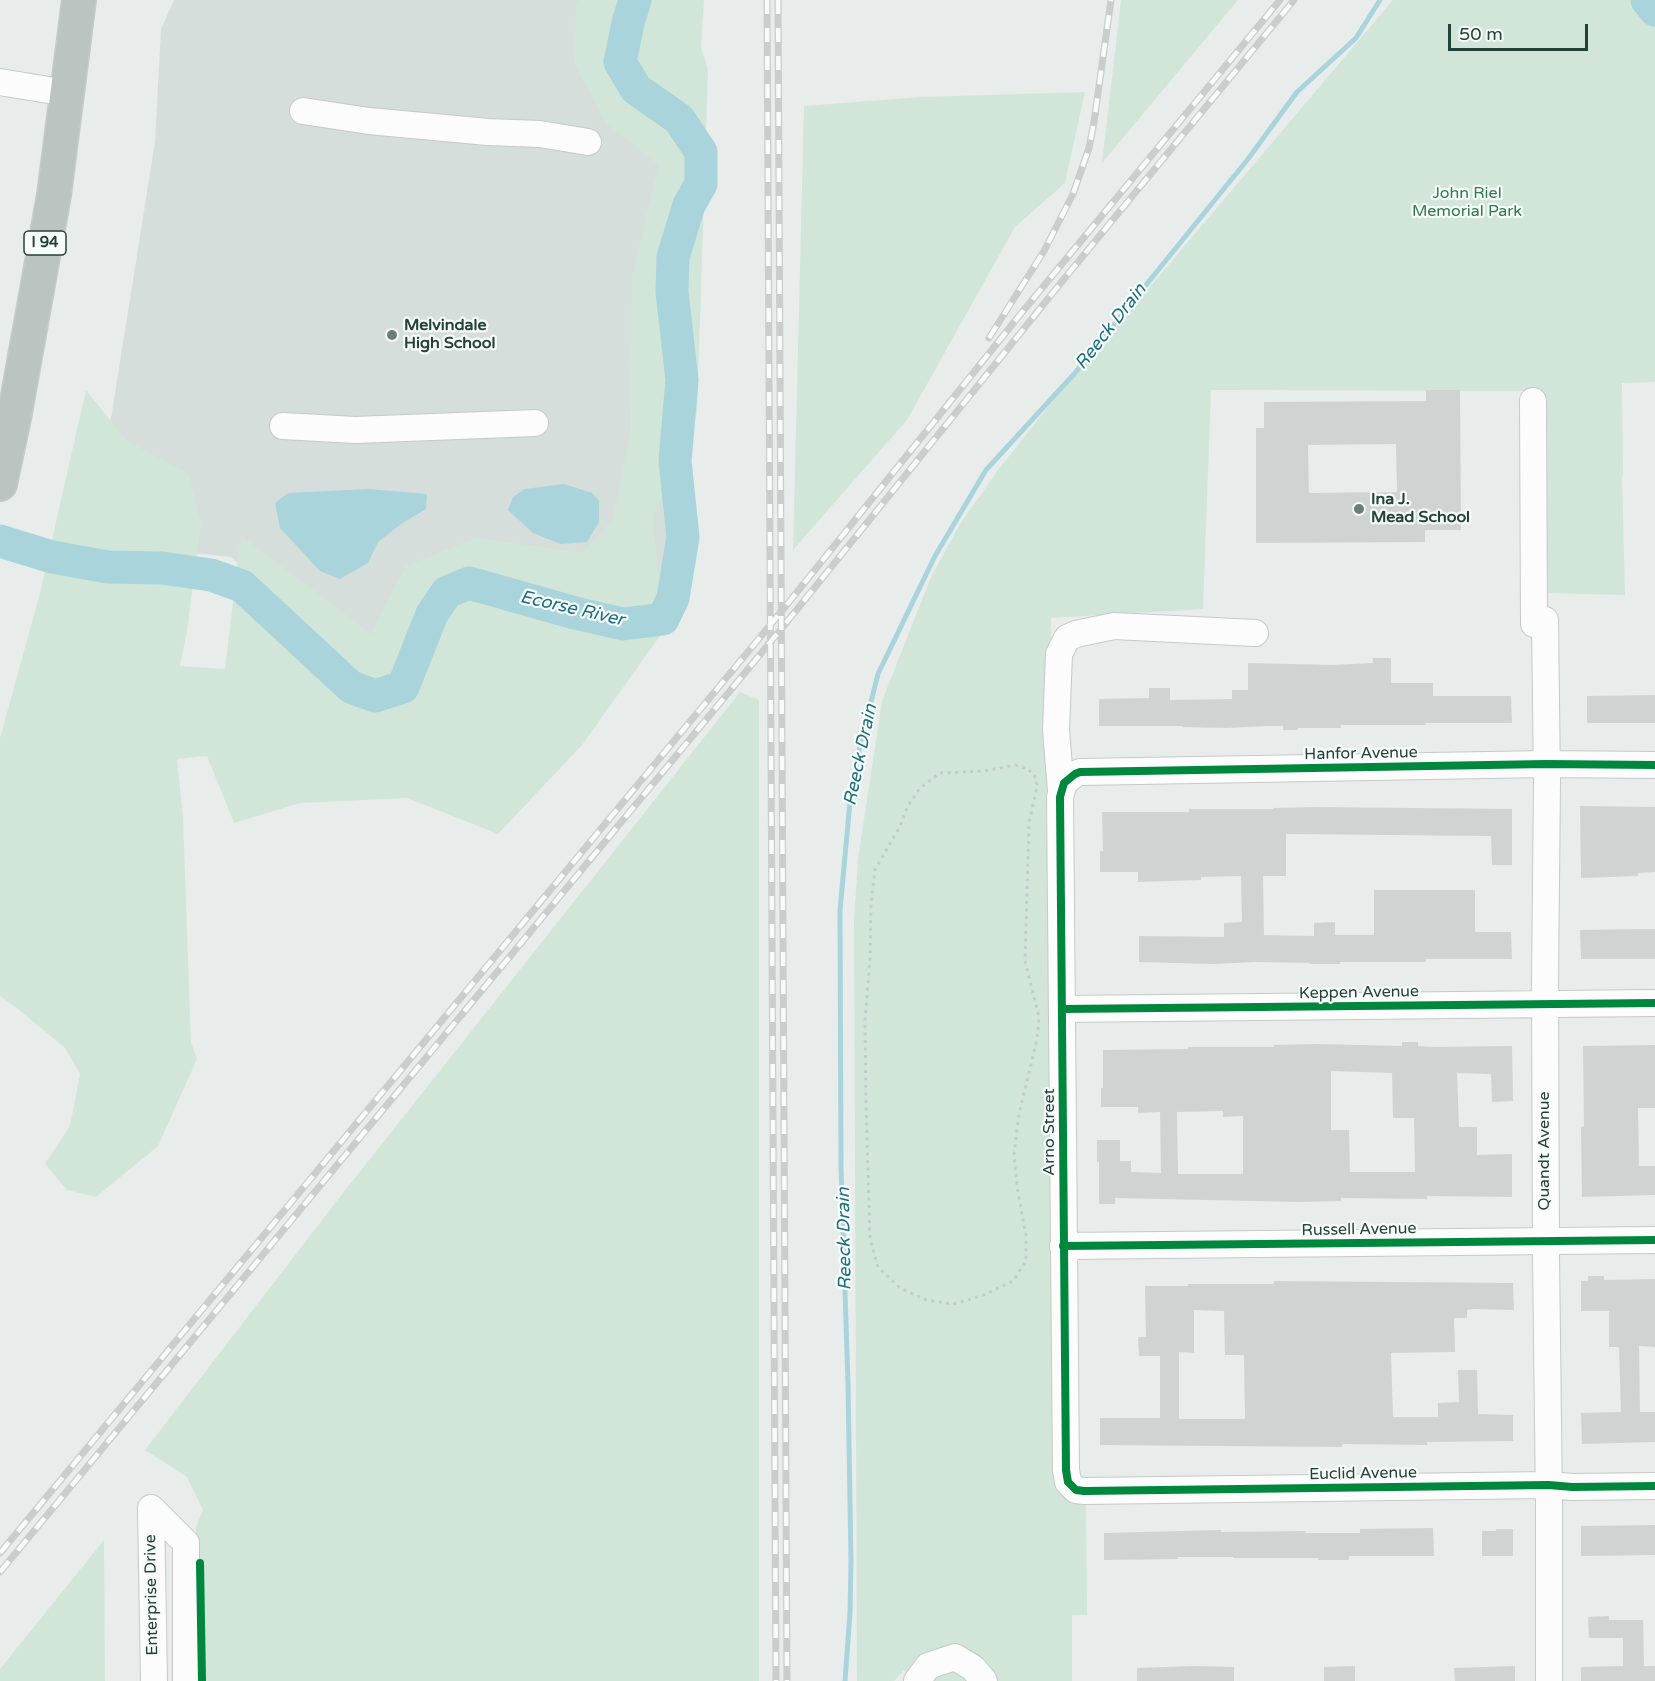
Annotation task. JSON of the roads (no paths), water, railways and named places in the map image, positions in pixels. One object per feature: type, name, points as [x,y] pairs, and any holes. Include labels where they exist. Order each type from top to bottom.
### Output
[{"type":"highway","name":"I 94","points":[[0,484],[54,195],[79,0]]},
{"type":"street","points":[[0,82],[67,93]]},
{"type":"street","points":[[303,111],[369,121],[488,132],[540,134],[588,142]]},
{"type":"street","name":"Quandt Avenue","points":[[1533,401],[1546,764],[1549,1681]]},
{"type":"street","points":[[283,426],[355,430],[535,423]]},
{"type":"street","name":"Arno Street","points":[[1072,1486],[1068,1482],[1066,1470],[1062,1009],[1065,784],[1056,730],[1059,654],[1067,638],[1114,626],[1255,633]]},
{"type":"street","name":"Hanfor Avenue","points":[[1065,784],[1080,772],[1546,764],[1655,765]]},
{"type":"street","name":"Keppen Avenue","points":[[1062,1009],[1655,1003]]},
{"type":"street","name":"Russell Avenue","points":[[1063,1246],[1655,1240]]},
{"type":"street","name":"Euclid Avenue","points":[[1072,1486],[1084,1491],[1549,1485],[1655,1486]]},
{"type":"street","name":"Enterprise Drive","points":[[154,1681],[151,1508],[186,1543],[186,1681]]},
{"type":"street","points":[[917,1681],[928,1666],[955,1657],[973,1668],[984,1681]]},
{"type":"water","points":[[564,484],[592,493],[599,501],[599,522],[587,542],[561,544],[533,533],[508,510],[513,497],[525,489]]},
{"type":"water","points":[[368,489],[427,494],[426,509],[401,524],[378,542],[368,563],[340,579],[320,571],[280,528],[275,503],[288,493]]},
{"type":"waterway","name":"Ecorse River","points":[[0,541],[52,557],[108,567],[162,568],[211,575],[242,586],[351,687],[375,696],[403,687],[432,614],[447,592],[469,583],[623,624],[663,619],[673,598],[683,537],[675,461],[682,380],[672,292],[673,257],[689,205],[701,184],[701,152],[679,119],[636,89],[620,62],[635,0]]},
{"type":"waterway","name":"Reeck Drain","points":[[845,1681],[851,1561],[841,1167],[840,910],[851,791],[878,674],[935,556],[986,470],[1074,374],[1248,159],[1297,92],[1356,38],[1380,0]]},
{"type":"waterway","name":"Ecorse River","points":[[1647,0],[1655,10]]},
{"type":"railway","points":[[767,0],[776,1681]]},
{"type":"railway","points":[[778,0],[787,1681]]},
{"type":"railway","points":[[989,338],[1044,251],[1073,194],[1089,148],[1111,0]]},
{"type":"railway","points":[[0,1553],[781,612],[1019,316],[1280,0]]},
{"type":"railway","points":[[0,1572],[782,628],[1064,279],[1294,0]]},
{"type":"place","name":"Melvindale High School","points":[[392,335]]},
{"type":"place","name":"Ina J. Mead School","points":[[1359,509]]},
{"type":"park label","name":"John Riel Memorial Park","points":[[1467,203]]}]
